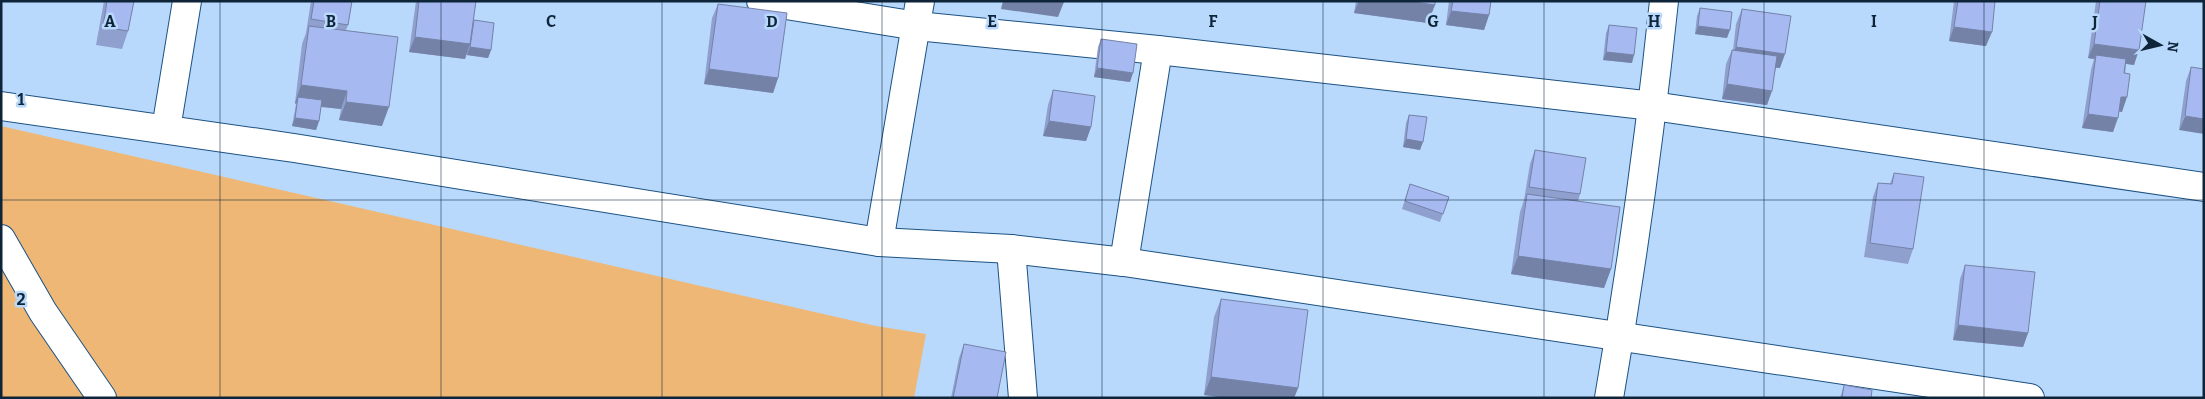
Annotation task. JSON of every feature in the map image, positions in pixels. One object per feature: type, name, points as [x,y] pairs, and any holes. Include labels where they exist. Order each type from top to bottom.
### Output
[{"type":"street","points":[[166,129],[187,1]]},
{"type":"street","points":[[761,1],[919,14],[1158,50],[1653,106],[2204,187]]},
{"type":"street","points":[[1609,398],[1620,336],[1653,106],[1664,1]]},
{"type":"street","points":[[879,242],[919,14]]},
{"type":"street","points":[[1124,262],[1158,50]]},
{"type":"street","points":[[1,106],[166,129],[879,242],[1011,249],[1124,262],[2030,398]]},
{"type":"street","points":[[1,240],[43,312],[102,398]]},
{"type":"street","points":[[1011,249],[1023,398]]},
{"type":"shaded area","points":[[1,126],[876,326],[926,334],[914,398],[1,398]]},
{"type":"building","points":[[107,1],[134,1],[128,31],[103,27]]},
{"type":"building","points":[[314,1],[352,1],[348,25],[311,19]]},
{"type":"building","points":[[419,1],[476,1],[470,44],[415,37]]},
{"type":"building","points":[[1407,1],[1435,1],[1435,5]]},
{"type":"building","points":[[1453,1],[1491,1],[1489,15],[1451,11]]},
{"type":"building","points":[[1958,1],[1995,1],[1992,32],[1954,27]]},
{"type":"building","points":[[2100,1],[2146,1],[2139,50],[2094,44]]},
{"type":"building","points":[[718,4],[787,13],[778,78],[709,69]]},
{"type":"building","points":[[1700,8],[1732,12],[1730,30],[1698,26]]},
{"type":"building","points":[[1742,9],[1791,16],[1785,54],[1736,47]]},
{"type":"building","points":[[474,20],[494,23],[491,50],[470,47]]},
{"type":"building","points":[[1609,25],[1637,28],[1634,55],[1606,52]]},
{"type":"building","points":[[309,26],[398,37],[389,107],[346,102],[347,91],[301,85]]},
{"type":"building","points":[[1101,39],[1137,44],[1133,73],[1097,68]]},
{"type":"building","points":[[1732,50],[1777,56],[1772,91],[1727,84]]},
{"type":"building","points":[[2096,55],[2126,59],[2124,73],[2130,74],[2127,97],[2121,97],[2118,118],[2088,114]]},
{"type":"building","points":[[2191,67],[2204,69],[2204,119],[2185,116]]},
{"type":"building","points":[[1053,90],[1095,96],[1091,127],[1049,121]]},
{"type":"building","points":[[298,97],[322,100],[319,121],[295,118]]},
{"type":"building","points":[[1409,115],[1427,117],[1423,142],[1406,139]]},
{"type":"building","points":[[1535,150],[1586,158],[1580,194],[1529,187]]},
{"type":"building","points":[[1894,173],[1924,177],[1913,249],[1870,243],[1878,183],[1892,184]]},
{"type":"building","points":[[1410,184],[1449,197],[1443,214],[1405,201]]},
{"type":"building","points":[[1527,194],[1620,207],[1611,269],[1518,256]]},
{"type":"building","points":[[1965,265],[2035,272],[2028,333],[1958,325]]},
{"type":"building","points":[[1221,299],[1308,310],[1298,388],[1211,377]]},
{"type":"building","points":[[964,344],[1006,352],[997,398],[953,398]]},
{"type":"building","points":[[1844,385],[1872,390],[1871,398],[1842,398]]}]
